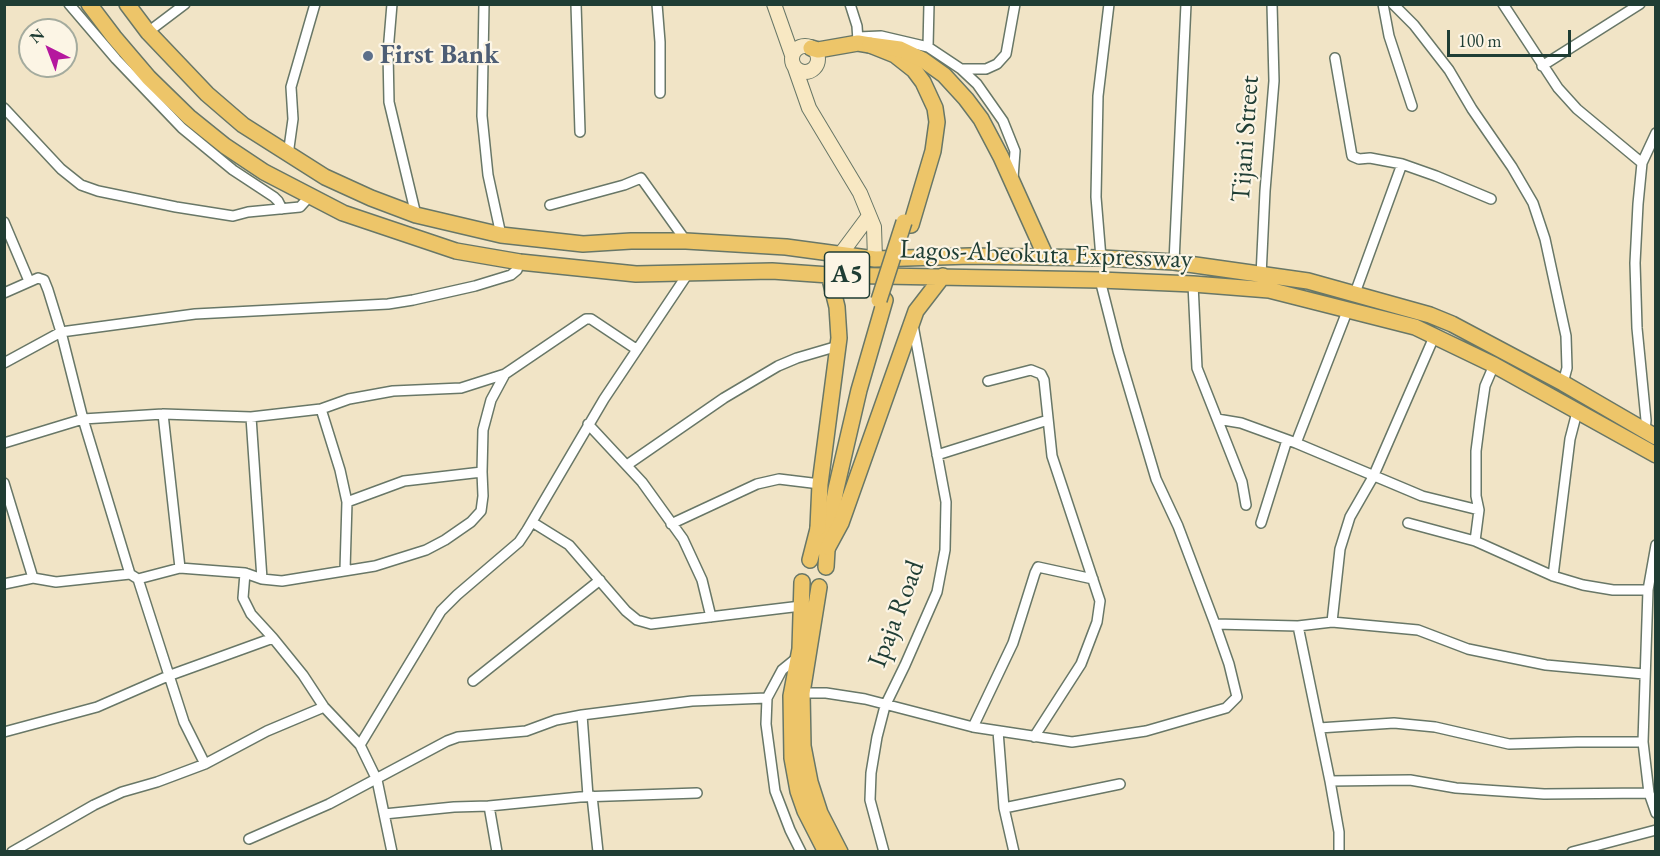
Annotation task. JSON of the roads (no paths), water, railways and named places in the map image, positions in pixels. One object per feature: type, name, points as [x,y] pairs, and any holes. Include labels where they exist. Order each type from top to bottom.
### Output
[{"type":"main road","name":"Lagos-Abeokuta Expressway","points":[[89,4],[114,38],[149,78],[189,117],[225,146],[264,172],[343,213],[456,251],[520,262],[636,274],[772,271],[829,275],[1100,279],[1269,290],[1415,327],[1494,365],[1656,455]]},
{"type":"main road","name":"Lagos-Abeokuta Expressway","points":[[127,4],[148,32],[207,94],[243,125],[325,177],[370,198],[416,215],[501,235],[583,244],[687,241],[786,247],[875,259],[970,256],[1101,258],[1174,262],[1308,281],[1430,315],[1452,324],[1563,383],[1650,434]]},
{"type":"main road","points":[[774,4],[800,55],[802,72],[813,68],[824,57],[862,53],[886,60],[899,68],[909,77],[917,90],[928,120],[927,140],[907,223]]},
{"type":"main road","points":[[780,4],[800,55],[806,101],[822,131],[850,173],[869,216],[876,236],[875,259]]},
{"type":"main road","points":[[800,55],[862,42],[900,49],[924,60],[944,75],[981,119],[1012,180],[1046,257]]},
{"type":"main road","points":[[810,561],[858,369],[933,151],[937,122],[936,108],[914,70],[895,55],[862,42]]},
{"type":"main road","points":[[800,55],[817,57],[806,101]]},
{"type":"main road","points":[[840,255],[869,216]]},
{"type":"main road","points":[[818,528],[820,484],[838,346],[838,315],[829,275]]},
{"type":"main road","points":[[828,547],[841,523],[912,320],[919,305],[944,276]]},
{"type":"main road","points":[[840,852],[820,813],[810,782],[803,746],[802,693],[819,587],[828,576],[826,567],[831,516],[882,300]]},
{"type":"main road","points":[[826,567],[819,561],[810,561],[805,563],[800,572],[802,582],[798,657],[791,696],[792,758],[798,791],[805,812],[826,852]]},
{"type":"main road","points":[[802,582],[810,587],[819,587]]},
{"type":"street","points":[[69,4],[130,74],[182,128],[232,170],[274,197],[282,209]]},
{"type":"street","points":[[148,32],[185,4]]},
{"type":"street","points":[[288,155],[293,119],[291,87],[315,4]]},
{"type":"street","points":[[392,4],[388,51],[389,102],[416,215]]},
{"type":"street","points":[[484,4],[482,116],[488,175],[501,235]]},
{"type":"street","points":[[576,4],[580,132]]},
{"type":"street","points":[[657,4],[660,93]]},
{"type":"street","points":[[850,4],[862,42],[881,36],[928,46],[978,84],[1003,121],[1015,151],[1012,180]]},
{"type":"street","points":[[928,46],[929,4]]},
{"type":"street","points":[[961,69],[986,69],[997,64],[1006,54],[1015,4]]},
{"type":"street","points":[[1101,258],[1096,197],[1098,96],[1109,4]]},
{"type":"street","points":[[1174,262],[1186,4]]},
{"type":"street","name":"Tijani Street","points":[[1261,276],[1274,81],[1272,4]]},
{"type":"street","points":[[1383,4],[1389,36],[1412,106]]},
{"type":"street","points":[[1393,4],[1414,25],[1449,70],[1533,203],[1545,239],[1566,336],[1567,368],[1563,383]]},
{"type":"street","points":[[1503,4],[1558,88],[1577,108],[1642,163]]},
{"type":"street","points":[[1542,66],[1640,4]]},
{"type":"street","points":[[1335,58],[1352,156],[1359,159],[1370,158],[1402,164],[1491,199]]},
{"type":"street","points":[[5,109],[61,169],[81,185],[98,191],[233,216],[300,207],[309,197]]},
{"type":"street","points":[[1650,434],[1637,328],[1635,263],[1642,163],[1656,133]]},
{"type":"street","points":[[1356,293],[1402,164]]},
{"type":"street","points":[[550,205],[624,185],[641,178],[687,241]]},
{"type":"street","points":[[4,222],[29,281]]},
{"type":"street","points":[[4,363],[62,332],[195,314],[388,304],[440,295],[511,275],[517,270],[520,262]]},
{"type":"street","points":[[360,745],[441,611],[519,542],[588,424],[689,272]]},
{"type":"street","points":[[4,293],[38,278],[44,280],[62,332],[83,419],[134,576],[188,733],[206,764]]},
{"type":"street","points":[[802,693],[826,693],[865,699],[973,727],[1072,742],[1146,730],[1226,708],[1237,697],[1229,664],[1215,624],[1178,526],[1156,479],[1118,351],[1100,279]]},
{"type":"street","points":[[1193,284],[1197,368],[1242,482],[1246,505]]},
{"type":"street","points":[[1261,523],[1291,441],[1348,309]]},
{"type":"street","points":[[4,443],[83,419],[163,414],[252,417],[321,409],[349,399],[393,391],[460,388],[505,374],[586,319],[591,319],[636,350]]},
{"type":"street","name":"Ipaja Road","points":[[884,852],[870,800],[871,773],[877,737],[885,706],[929,612],[943,569],[946,502],[912,320]]},
{"type":"street","points":[[1332,622],[1340,549],[1350,517],[1373,477],[1434,337]]},
{"type":"street","points":[[627,465],[723,398],[778,366],[838,346]]},
{"type":"street","points":[[1475,541],[1479,510],[1476,496],[1476,451],[1485,387],[1494,365]]},
{"type":"street","points":[[988,381],[1031,370],[1041,374],[1044,380],[1052,456],[1100,601],[1097,622],[1082,664],[1034,737]]},
{"type":"street","points":[[4,584],[33,578],[56,582],[134,576],[180,568],[245,573],[262,579],[298,580],[398,560],[426,550],[471,522],[481,511],[483,430],[486,414],[505,374]]},
{"type":"street","points":[[321,409],[340,470],[347,502],[345,570]]},
{"type":"street","points":[[1553,576],[1568,450],[1577,412]]},
{"type":"street","points":[[163,414],[180,568]]},
{"type":"street","points":[[252,417],[262,579]]},
{"type":"street","points":[[1217,419],[1241,423],[1291,441],[1422,496],[1479,510]]},
{"type":"street","points":[[937,454],[1048,420]]},
{"type":"street","points":[[588,424],[642,482],[682,540],[702,580],[711,617]]},
{"type":"street","points":[[347,502],[404,481],[482,472]]},
{"type":"street","points":[[671,524],[757,484],[779,479],[820,484]]},
{"type":"street","points":[[4,483],[33,578]]},
{"type":"street","points":[[532,522],[569,545],[626,611],[637,620],[651,624],[801,606]]},
{"type":"street","points":[[1408,523],[1475,541],[1553,576],[1582,585],[1613,590],[1648,590]]},
{"type":"street","points":[[1656,545],[1648,590],[1643,742],[1648,793],[1656,813]]},
{"type":"street","points":[[973,727],[1012,643],[1038,567],[1093,579]]},
{"type":"street","points":[[245,573],[243,598],[251,614],[303,675],[324,707],[360,745],[377,780],[392,852]]},
{"type":"street","points":[[473,681],[600,580]]},
{"type":"street","points":[[1215,624],[1298,626],[1332,622],[1418,630],[1468,649],[1546,664],[1644,674]]},
{"type":"street","points":[[1298,626],[1330,782],[1339,832],[1339,852]]},
{"type":"street","points":[[4,732],[97,707],[168,676],[273,638]]},
{"type":"street","points":[[798,657],[782,670],[767,698],[768,745],[775,791],[801,852]]},
{"type":"street","points":[[249,839],[318,809],[458,737],[526,731],[556,720],[582,715],[692,701],[767,698]]},
{"type":"street","points":[[12,852],[113,796],[206,764],[267,731],[324,707]]},
{"type":"street","points":[[582,715],[598,852]]},
{"type":"street","points":[[1319,728],[1394,723],[1435,727],[1509,744],[1643,742]]},
{"type":"street","points":[[998,731],[1004,808],[1014,852]]},
{"type":"street","points":[[1330,782],[1410,780],[1456,788],[1544,794],[1648,793]]},
{"type":"street","points":[[1004,808],[1120,784]]},
{"type":"street","points":[[384,814],[590,796],[697,793]]},
{"type":"street","points":[[489,806],[497,852]]},
{"type":"street","points":[[1572,852],[1656,830]]},
{"type":"place","name":"First Bank","points":[[368,56]]}]
